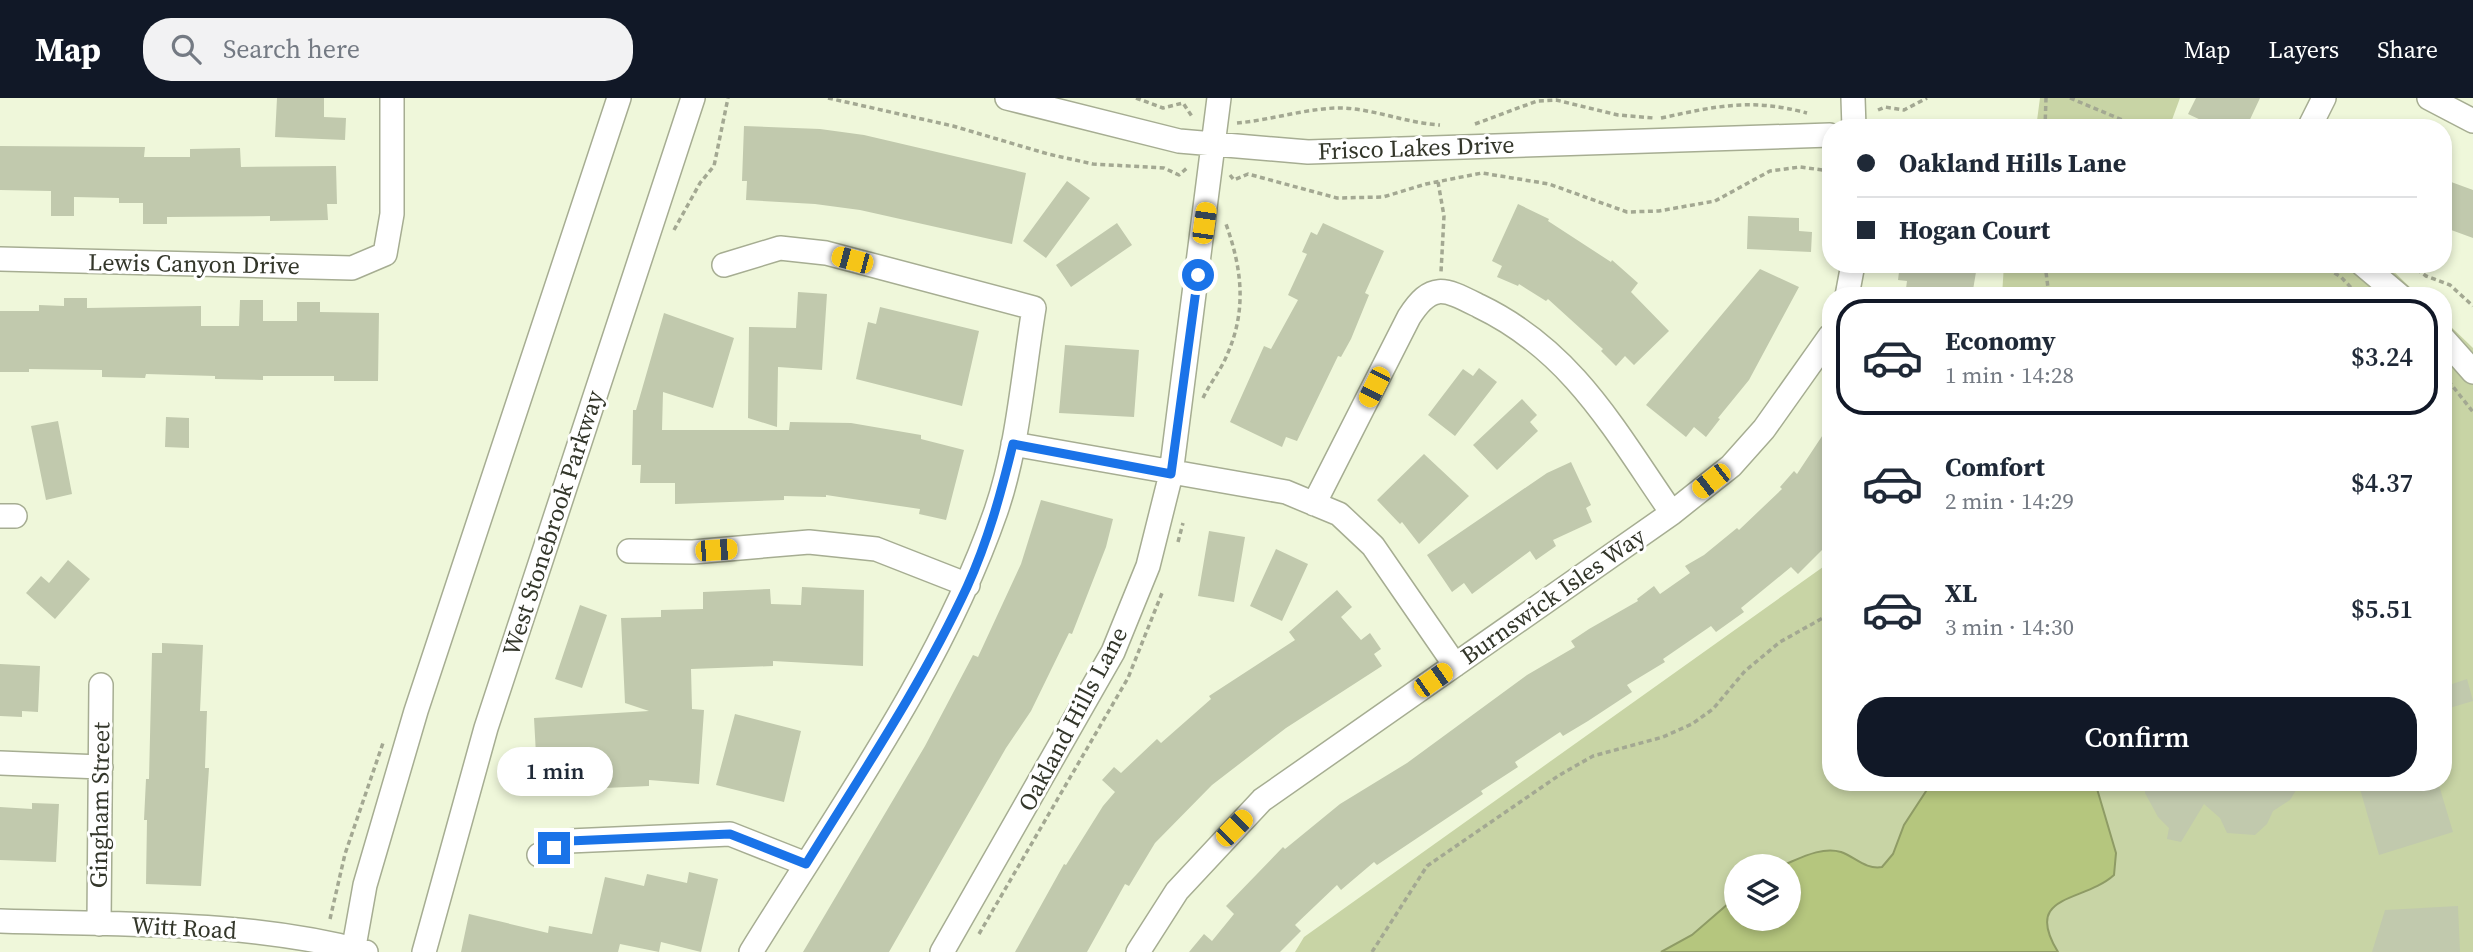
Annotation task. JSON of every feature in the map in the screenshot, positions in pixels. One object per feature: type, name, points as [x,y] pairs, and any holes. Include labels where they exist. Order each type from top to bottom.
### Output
[{"type":"street","name":"Lewis Canyon Drive","points":[[0,259],[352,268],[385,254],[392,214],[392,98]]},
{"type":"street","points":[[358,951],[369,872],[416,711],[619,98]]},
{"type":"street","name":"West Stonebrook Parkway","points":[[424,952],[486,728],[693,98]]},
{"type":"street","name":"Frisco Lakes Drive","points":[[1007,98],[1179,141],[1308,152],[1822,135]]},
{"type":"street","name":"Oakland Hills Lane","points":[[942,952],[1113,652],[1148,566],[1171,474],[1219,98]]},
{"type":"street","points":[[1853,98],[1854,119]]},
{"type":"street","points":[[2314,119],[2324,98]]},
{"type":"street","points":[[2429,98],[2473,121]]},
{"type":"street","points":[[724,265],[780,248],[826,253],[1034,307],[1013,444],[997,509],[968,585],[923,673],[751,952]]},
{"type":"street","points":[[2373,273],[2389,287]]},
{"type":"street","points":[[1314,504],[1409,317],[1420,302],[1435,292],[1448,291],[1515,323],[1569,369],[1672,513]]},
{"type":"street","name":"Burnswick Isles Way","points":[[1138,952],[1177,891],[1262,800],[1672,513],[1731,466],[1756,438],[1822,347]]},
{"type":"street","points":[[2452,348],[2473,372]]},
{"type":"street","points":[[1013,444],[1171,474],[1286,492],[1339,514],[1373,546],[1455,665]]},
{"type":"street","points":[[629,551],[693,552],[809,542],[876,549],[968,585]]},
{"type":"street","name":"Gingham Street","points":[[99,924],[101,685]]},
{"type":"street","points":[[0,763],[101,766]]},
{"type":"street","points":[[539,855],[569,841],[730,834],[806,864]]},
{"type":"street","name":"Witt Road","points":[[0,921],[221,928],[304,938],[358,951]]},
{"type":"path","points":[[828,98],[953,126],[1048,154],[1093,164],[1164,168],[1179,175],[1187,168]]},
{"type":"path","points":[[1136,98],[1163,108],[1183,103],[1193,118]]},
{"type":"path","points":[[1878,110],[1885,107],[1904,110],[1927,98]]},
{"type":"path","points":[[2045,119],[2046,98]]},
{"type":"path","points":[[2070,98],[2120,119]]},
{"type":"path","points":[[1467,126],[1537,101],[1556,100],[1618,115],[1659,118],[1729,101],[1790,107],[1812,115]]},
{"type":"path","points":[[1235,123],[1339,108],[1377,113],[1410,123],[1444,125]]},
{"type":"path","points":[[1230,185],[1234,180],[1248,174],[1337,198],[1383,197],[1482,173],[1549,184],[1627,212],[1659,211],[1715,201],[1770,170],[1800,167],[1822,170]]},
{"type":"path","points":[[1229,173],[1234,180]]},
{"type":"path","points":[[1435,292],[1444,216],[1438,182]]},
{"type":"path","points":[[1199,407],[1211,380],[1227,358],[1236,331],[1242,295],[1241,271],[1223,213]]},
{"type":"path","points":[[2335,273],[2350,287]]},
{"type":"path","points":[[2422,273],[2451,287]]},
{"type":"path","points":[[2452,288],[2473,306]]},
{"type":"path","points":[[2452,385],[2473,412]]},
{"type":"path","points":[[1372,952],[1427,866],[1558,776],[1593,756],[1663,737],[1692,724],[1713,709],[1745,671],[1780,642],[1822,618]]},
{"type":"shaded area","points":[[2040,98],[2180,98],[2172,119],[2037,119]]},
{"type":"shaded area","points":[[2003,273],[2395,273],[2410,287],[2003,287]]},
{"type":"shaded area","points":[[2452,328],[2473,348],[2473,952],[1295,952],[1304,937],[1822,568],[1822,791],[2452,791]]},
{"type":"shaded area","points":[[1926,791],[2098,791],[2116,853],[2114,875],[2052,909],[2047,919],[2049,933],[2058,952],[1661,952],[1692,935],[1724,907],[1724,931],[1801,931],[1801,858],[1818,852],[1833,851],[1841,852],[1871,867],[1882,867],[1893,854],[1904,825]]},
{"type":"building","points":[[277,98],[324,98],[324,117],[346,118],[345,140],[275,137]]},
{"type":"building","points":[[2196,98],[2260,98],[2250,119],[2199,119],[2188,114]]},
{"type":"building","points":[[744,126],[820,129],[864,135],[1026,173],[1012,244],[860,210],[746,200],[747,181],[742,181]]},
{"type":"building","points":[[0,146],[145,147],[144,157],[190,157],[190,149],[240,148],[241,167],[336,166],[337,204],[327,204],[328,220],[270,221],[270,216],[167,217],[167,224],[143,224],[143,203],[119,203],[119,198],[74,197],[74,216],[51,216],[51,191],[0,190]]},
{"type":"building","points":[[1067,181],[1090,198],[1046,258],[1023,241]]},
{"type":"building","points":[[2452,182],[2473,190],[2473,238],[2452,230]]},
{"type":"building","points":[[1518,204],[1549,219],[1548,221],[1611,262],[1612,260],[1638,283],[1631,292],[1669,331],[1634,365],[1625,356],[1616,366],[1601,351],[1603,349],[1548,299],[1546,301],[1519,284],[1518,286],[1497,277],[1502,266],[1492,261]]},
{"type":"building","points":[[1748,216],[1799,218],[1799,231],[1812,232],[1811,252],[1747,249]]},
{"type":"building","points":[[1117,223],[1132,245],[1071,287],[1056,265]]},
{"type":"building","points":[[1323,223],[1384,251],[1365,293],[1369,295],[1351,339],[1341,357],[1338,356],[1297,441],[1286,437],[1282,447],[1230,422],[1264,346],[1271,349],[1298,300],[1288,295],[1307,254],[1302,252],[1311,232],[1317,235]]},
{"type":"building","points":[[1760,269],[1799,287],[1749,380],[1718,418],[1720,419],[1706,437],[1694,427],[1686,437],[1646,405]]},
{"type":"building","points":[[1899,273],[1976,273],[1974,287],[1906,287],[1907,281],[1898,280]]},
{"type":"building","points":[[798,292],[827,294],[822,370],[778,367],[777,427],[748,418],[749,327],[796,328]]},
{"type":"building","points":[[64,298],[87,298],[87,308],[201,306],[201,326],[239,326],[240,300],[263,300],[263,321],[297,321],[297,302],[320,302],[320,312],[379,313],[378,381],[334,381],[334,376],[263,376],[263,380],[146,374],[145,378],[102,377],[102,370],[29,369],[29,372],[0,372],[0,311],[39,311],[39,305],[64,306]]},
{"type":"building","points":[[880,307],[979,331],[962,406],[856,379],[868,322],[876,324]]},
{"type":"building","points":[[664,313],[734,338],[713,408],[663,392],[662,430],[789,430],[790,422],[851,423],[921,435],[921,439],[964,450],[946,520],[919,514],[920,509],[826,495],[784,496],[784,500],[675,504],[675,483],[640,483],[641,465],[632,465],[633,410],[636,410]]},
{"type":"building","points":[[1065,345],[1139,350],[1134,417],[1059,413]]},
{"type":"building","points":[[1479,368],[1497,382],[1455,436],[1428,415],[1463,369],[1473,376]]},
{"type":"building","points":[[1522,399],[1537,415],[1530,422],[1538,431],[1497,470],[1473,445]]},
{"type":"building","points":[[166,417],[189,418],[189,448],[165,447]]},
{"type":"building","points":[[58,421],[72,494],[46,500],[31,426]]},
{"type":"building","points":[[1822,436],[1822,550],[1798,574],[1791,567],[1741,608],[1744,612],[1716,632],[1711,626],[1663,659],[1665,662],[1627,685],[1632,692],[1563,736],[1560,732],[1515,762],[1518,767],[1481,791],[1483,794],[1377,865],[1374,862],[1341,890],[1337,885],[1295,925],[1301,931],[1280,952],[1189,952],[1204,934],[1212,941],[1234,914],[1226,906],[1283,847],[1285,849],[1340,804],[1407,763],[1527,675],[1575,647],[1571,641],[1638,601],[1637,599],[1654,586],[1660,594],[1690,573],[1685,566],[1704,555],[1737,528],[1739,530],[1782,489],[1780,487],[1794,471],[1797,474]]},
{"type":"building","points":[[1424,454],[1469,496],[1419,544],[1402,522],[1400,524],[1377,500]]},
{"type":"building","points":[[1571,462],[1591,505],[1586,508],[1592,522],[1553,540],[1556,546],[1536,560],[1530,551],[1472,594],[1464,583],[1452,592],[1427,555],[1547,473]]},
{"type":"building","points":[[1041,500],[1113,519],[1106,547],[1072,634],[1069,633],[1031,711],[1006,748],[889,952],[803,952],[925,746],[973,655],[978,657],[1021,564]]},
{"type":"building","points":[[1209,531],[1245,537],[1234,602],[1198,596]]},
{"type":"building","points":[[1276,549],[1308,564],[1282,621],[1250,606]]},
{"type":"building","points":[[68,560],[90,579],[55,619],[26,593],[41,576],[49,583]]},
{"type":"building","points":[[802,587],[864,590],[863,666],[773,661],[773,666],[691,669],[692,709],[704,710],[699,784],[649,780],[649,786],[538,791],[534,718],[649,711],[625,703],[621,618],[661,617],[661,610],[703,609],[703,592],[770,589],[771,604],[801,605]]},
{"type":"building","points":[[1337,590],[1352,607],[1341,617],[1361,640],[1370,633],[1381,649],[1374,654],[1382,666],[1286,728],[1212,785],[1155,843],[1129,886],[1125,884],[1087,952],[1015,952],[1064,864],[1066,865],[1103,806],[1115,792],[1102,780],[1114,767],[1121,773],[1157,739],[1161,743],[1211,699],[1209,696],[1295,640],[1289,632]]},
{"type":"building","points":[[580,605],[607,615],[582,688],[555,679]]},
{"type":"building","points":[[162,643],[203,645],[200,711],[207,711],[205,768],[209,768],[201,886],[146,884],[147,820],[144,820],[146,779],[149,779],[152,653],[162,653]]},
{"type":"building","points":[[0,664],[40,666],[38,712],[22,711],[22,717],[0,716]]},
{"type":"building","points":[[2467,679],[2473,701],[2452,707],[2452,684]]},
{"type":"building","points":[[735,714],[801,731],[784,802],[716,785]]},
{"type":"building","points":[[2296,791],[2290,800],[2273,811],[2267,824],[2255,835],[2227,833],[2220,818],[2204,804],[2181,842],[2167,839],[2169,828],[2158,817],[2145,793]]},
{"type":"building","points":[[2361,791],[2441,791],[2453,832],[2379,855]]},
{"type":"building","points":[[32,803],[59,804],[56,862],[0,860],[0,807],[32,809]]},
{"type":"building","points":[[689,872],[718,879],[701,952],[661,942],[659,952],[620,944],[618,952],[461,952],[469,914],[548,933],[549,926],[592,934],[605,877],[644,886],[647,874],[687,883]]},
{"type":"building","points":[[2458,906],[2460,952],[2372,952],[2385,910]]},
{"type":"route","points":[[554,848],[569,841],[730,834],[806,864],[923,673],[968,585],[997,509],[1013,444],[1171,474],[1198,275]]}]
